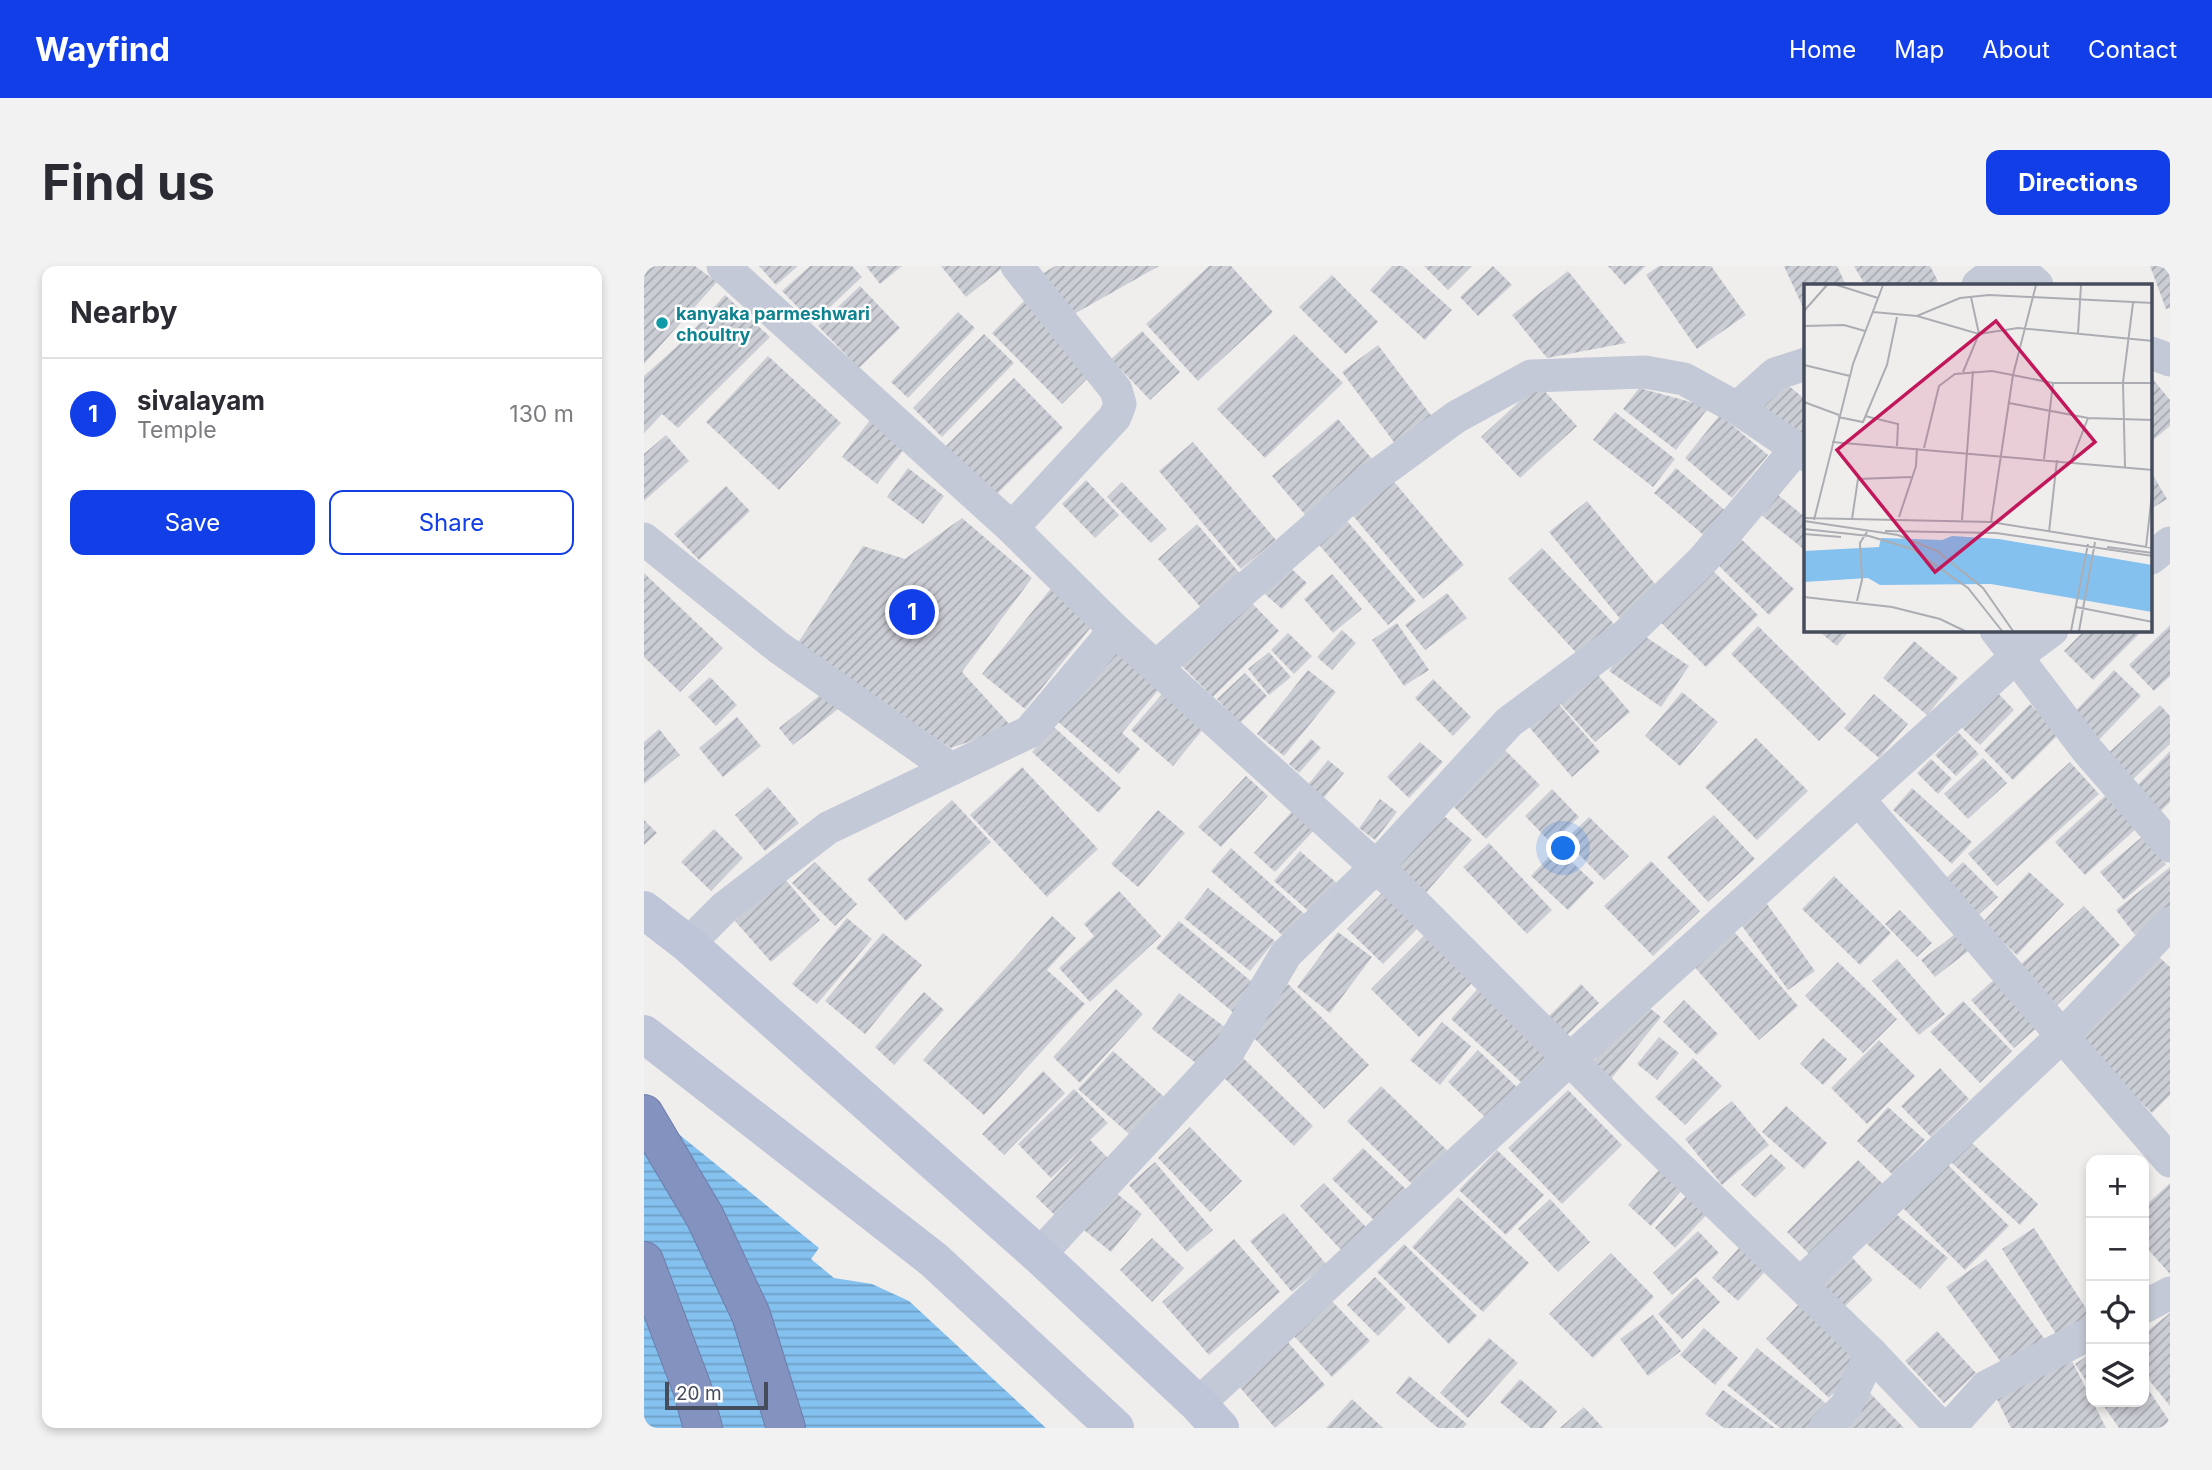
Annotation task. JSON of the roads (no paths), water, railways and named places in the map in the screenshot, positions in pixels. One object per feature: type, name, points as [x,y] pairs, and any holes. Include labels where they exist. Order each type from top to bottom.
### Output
[{"type":"highway","points":[[644,1114],[705,1217],[751,1315],[786,1428]]},
{"type":"highway","points":[[644,1261],[692,1388],[703,1428]]},
{"type":"main road","points":[[644,910],[688,944],[1039,1255],[1209,1416]]},
{"type":"main road","points":[[644,1034],[934,1260],[1115,1428]]},
{"type":"street","points":[[723,266],[1012,528],[1115,629],[1376,867],[1569,1060],[1871,1353],[1942,1428]]},
{"type":"street","points":[[1012,528],[1115,416],[1120,404],[1116,390],[1017,266]]},
{"type":"street","points":[[1979,284],[2003,266]]},
{"type":"street","points":[[2017,266],[2036,284]]},
{"type":"street","points":[[2152,352],[2170,360]]},
{"type":"street","points":[[1737,408],[1775,374],[1804,365]]},
{"type":"street","points":[[1039,1255],[1229,1050],[1286,954],[1376,867],[1508,722],[1625,636],[1703,560],[1802,451],[1737,408],[1684,379],[1645,372],[1531,376],[1456,417],[1366,483],[1157,666]]},
{"type":"street","points":[[644,539],[778,647],[951,769]]},
{"type":"street","points":[[2152,557],[2170,543]]},
{"type":"street","points":[[688,944],[725,907],[828,828],[1029,732],[1115,629]]},
{"type":"street","points":[[1998,632],[2087,750],[2170,846]]},
{"type":"street","points":[[1209,1416],[1569,1060],[2017,656],[2049,632]]},
{"type":"street","points":[[1859,800],[2170,1161]]},
{"type":"street","points":[[1800,1284],[2061,1037],[2170,923]]},
{"type":"street","points":[[2149,1304],[2170,1293]]},
{"type":"street","points":[[1948,1428],[1986,1387],[2086,1336]]},
{"type":"street","points":[[1825,1428],[1846,1406],[1871,1353]]},
{"type":"water","points":[[644,1106],[819,1248],[811,1259],[834,1278],[872,1284],[909,1301],[1046,1428],[644,1428]]},
{"type":"place","name":"kanyaka parmeshwari choultry","points":[[662,323]]},
{"type":"place","name":"sivalayam","points":[[912,612]]}]
